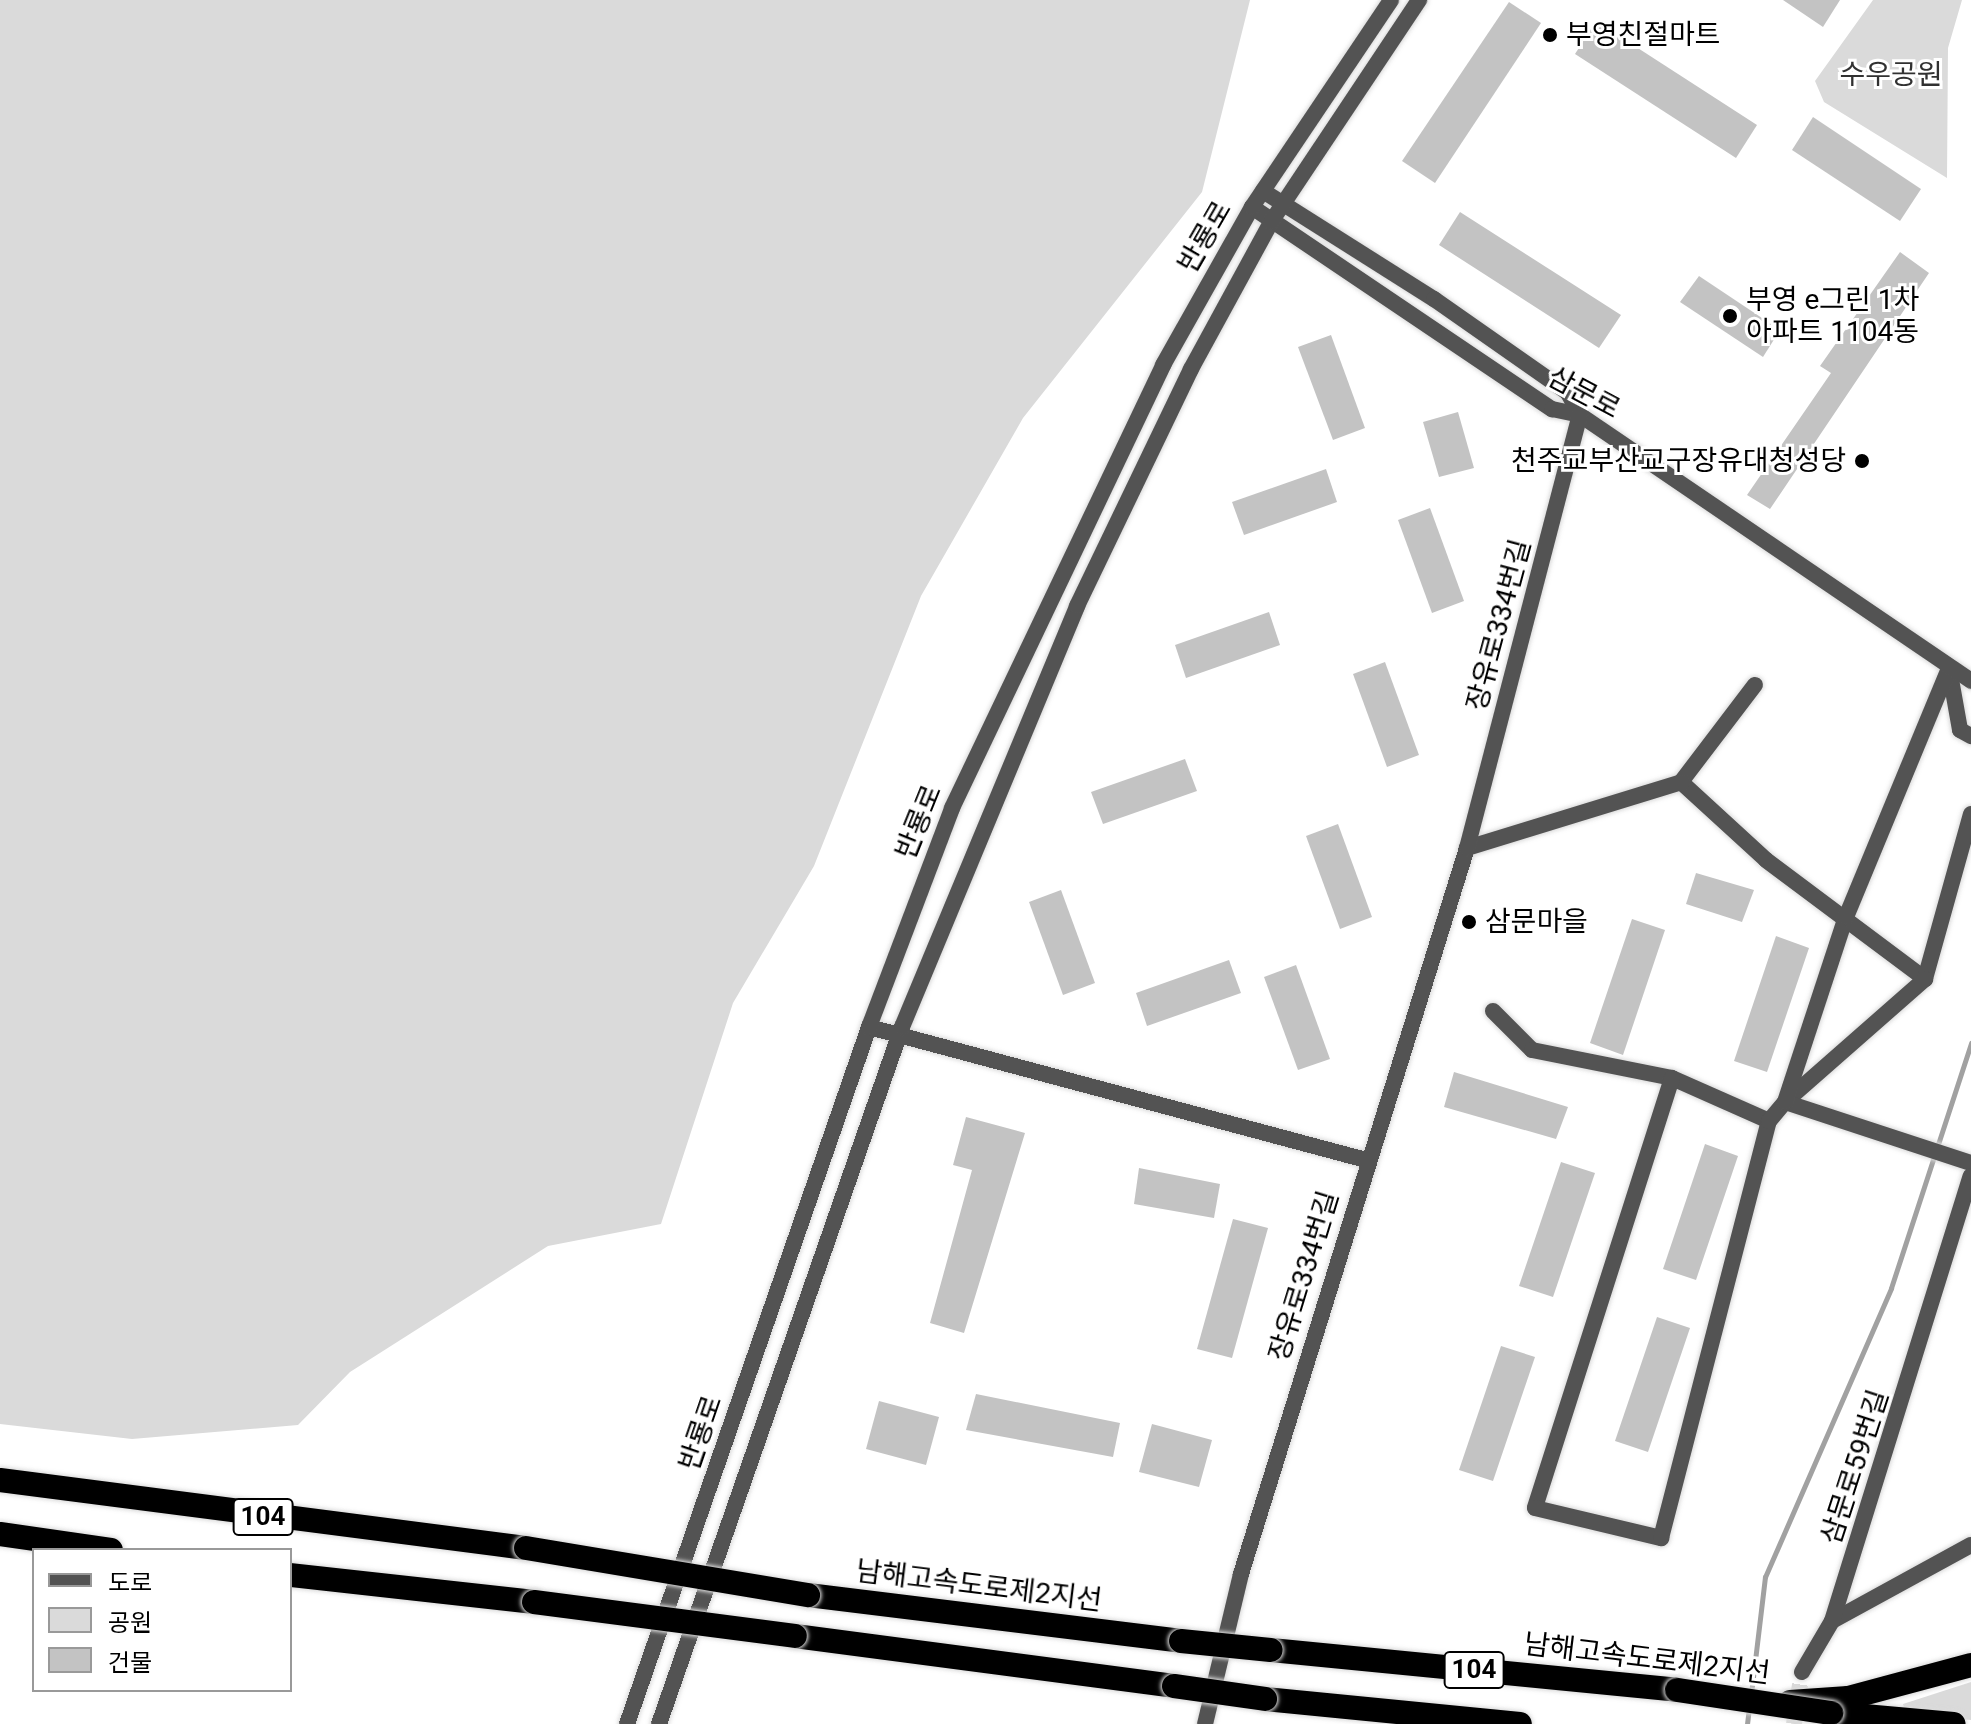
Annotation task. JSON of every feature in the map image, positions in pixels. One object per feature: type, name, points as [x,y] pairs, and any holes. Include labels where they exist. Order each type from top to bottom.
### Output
[{"type":"highway","name":"남해고속도로제2지선","points":[[0,1480],[526,1548],[808,1595],[1181,1641],[1677,1690],[1831,1713],[1954,1724]]},
{"type":"highway","points":[[0,1534],[97,1548]]},
{"type":"highway","name":"104","points":[[292,1575],[534,1602],[1265,1699],[1520,1724]]},
{"type":"highway","points":[[1768,1703],[1848,1698],[1971,1665]]},
{"type":"street","name":"반룡로","points":[[627,1724],[869,1027],[952,808],[1046,603],[1163,365],[1252,207],[1391,0]]},
{"type":"street","name":"반룡로","points":[[659,1724],[899,1035],[1077,606],[1191,369],[1271,222],[1419,0]]},
{"type":"street","name":"삼문로","points":[[1263,191],[1434,299],[1568,393],[1580,415]]},
{"type":"street","name":"삼문로","points":[[1252,207],[1552,409],[1580,415],[1970,681]]},
{"type":"street","name":"장유로334번길","points":[[1205,1724],[1241,1574],[1366,1160],[1467,848],[1580,415]]},
{"type":"street","points":[[1949,668],[1960,730],[1971,736]]},
{"type":"street","points":[[1785,1102],[1846,917],[1949,668]]},
{"type":"street","points":[[1467,848],[1681,782],[1755,685]]},
{"type":"street","points":[[1681,782],[1766,860],[1925,979]]},
{"type":"street","points":[[1672,1078],[1535,1508],[1661,1538],[1769,1121],[1785,1102],[1925,979],[1971,814]]},
{"type":"street","points":[[1493,1011],[1532,1050],[1672,1078],[1769,1121]]},
{"type":"street","points":[[869,1027],[1366,1160]]},
{"type":"street","points":[[1785,1102],[1971,1163]]},
{"type":"street","name":"삼문로59번길","points":[[1802,1672],[1832,1621],[1971,1176]]},
{"type":"street","points":[[1832,1621],[1971,1545]]},
{"type":"green space","points":[[0,0],[1250,0],[1202,192],[1023,418],[921,596],[814,866],[733,1003],[661,1224],[548,1246],[350,1372],[298,1425],[132,1439],[0,1424]]},
{"type":"green space","name":"수우공원","points":[[1873,0],[1962,0],[1948,48],[1947,178],[1824,102],[1815,81]]},
{"type":"green space","points":[[1971,1682],[1971,1720],[1906,1715],[1903,1704]]},
{"type":"building","points":[[1783,0],[1840,0],[1823,27]]},
{"type":"building","points":[[1509,2],[1541,23],[1435,183],[1402,161]]},
{"type":"building","points":[[1596,21],[1757,125],[1736,158],[1575,54]]},
{"type":"building","points":[[1813,117],[1921,189],[1900,221],[1792,150]]},
{"type":"building","points":[[1460,212],[1621,315],[1599,348],[1439,245]]},
{"type":"building","points":[[1900,252],[1929,273],[1770,509],[1747,495],[1831,373],[1820,366]]},
{"type":"building","name":"부영 e그린 1차 아파트 1104동","points":[[1699,276],[1780,330],[1763,357],[1680,302]]},
{"type":"building","points":[[1331,335],[1365,428],[1333,440],[1298,347]]},
{"type":"building","points":[[1458,412],[1474,468],[1439,477],[1423,422]]},
{"type":"building","points":[[1326,469],[1337,502],[1244,535],[1232,502]]},
{"type":"building","points":[[1430,508],[1464,601],[1432,613],[1398,520]]},
{"type":"building","points":[[1269,612],[1280,645],[1186,678],[1175,645]]},
{"type":"building","points":[[1385,662],[1419,755],[1387,767],[1353,674]]},
{"type":"building","points":[[1185,759],[1197,791],[1103,824],[1091,792]]},
{"type":"building","points":[[1338,824],[1372,917],[1340,929],[1306,836]]},
{"type":"building","points":[[1696,873],[1754,890],[1742,922],[1686,904]]},
{"type":"building","points":[[1061,890],[1095,983],[1063,995],[1029,902]]},
{"type":"building","points":[[1632,919],[1665,930],[1623,1055],[1590,1043]]},
{"type":"building","points":[[1776,936],[1809,948],[1767,1072],[1734,1061]]},
{"type":"building","points":[[1229,960],[1241,993],[1147,1026],[1136,993]]},
{"type":"building","points":[[1296,965],[1330,1059],[1298,1070],[1264,977]]},
{"type":"building","points":[[1454,1072],[1568,1107],[1556,1139],[1444,1107]]},
{"type":"building","points":[[966,1117],[1025,1133],[964,1333],[930,1323],[972,1170],[953,1165]]},
{"type":"building","points":[[1705,1144],[1738,1156],[1696,1280],[1663,1269]]},
{"type":"building","points":[[1561,1162],[1595,1173],[1553,1297],[1519,1286]]},
{"type":"building","points":[[1139,1168],[1220,1184],[1214,1218],[1134,1204]]},
{"type":"building","points":[[1233,1219],[1268,1228],[1232,1358],[1197,1349]]},
{"type":"building","points":[[1657,1317],[1690,1328],[1648,1452],[1615,1441]]},
{"type":"building","points":[[1501,1346],[1535,1357],[1493,1481],[1459,1470]]},
{"type":"building","points":[[976,1394],[1120,1423],[1113,1457],[966,1430]]},
{"type":"building","points":[[879,1401],[939,1417],[926,1465],[866,1449]]},
{"type":"building","points":[[1152,1424],[1212,1440],[1199,1487],[1139,1472]]},
{"type":"waterway","points":[[1751,1694],[1765,1577],[1891,1288],[1971,1043]]},
{"type":"waterway","points":[[1747,1724],[1749,1708]]},
{"type":"tunnel","points":[[1794,1724],[1802,1672]]},
{"type":"place","name":"부영친절마트","points":[[1550,35]]},
{"type":"place","name":"부영 e그린 1차 아파트 1104동","points":[[1730,316]]},
{"type":"place","name":"천주교부산교구장유대청성당","points":[[1862,461]]},
{"type":"place","name":"삼문마을","points":[[1469,922]]}]
